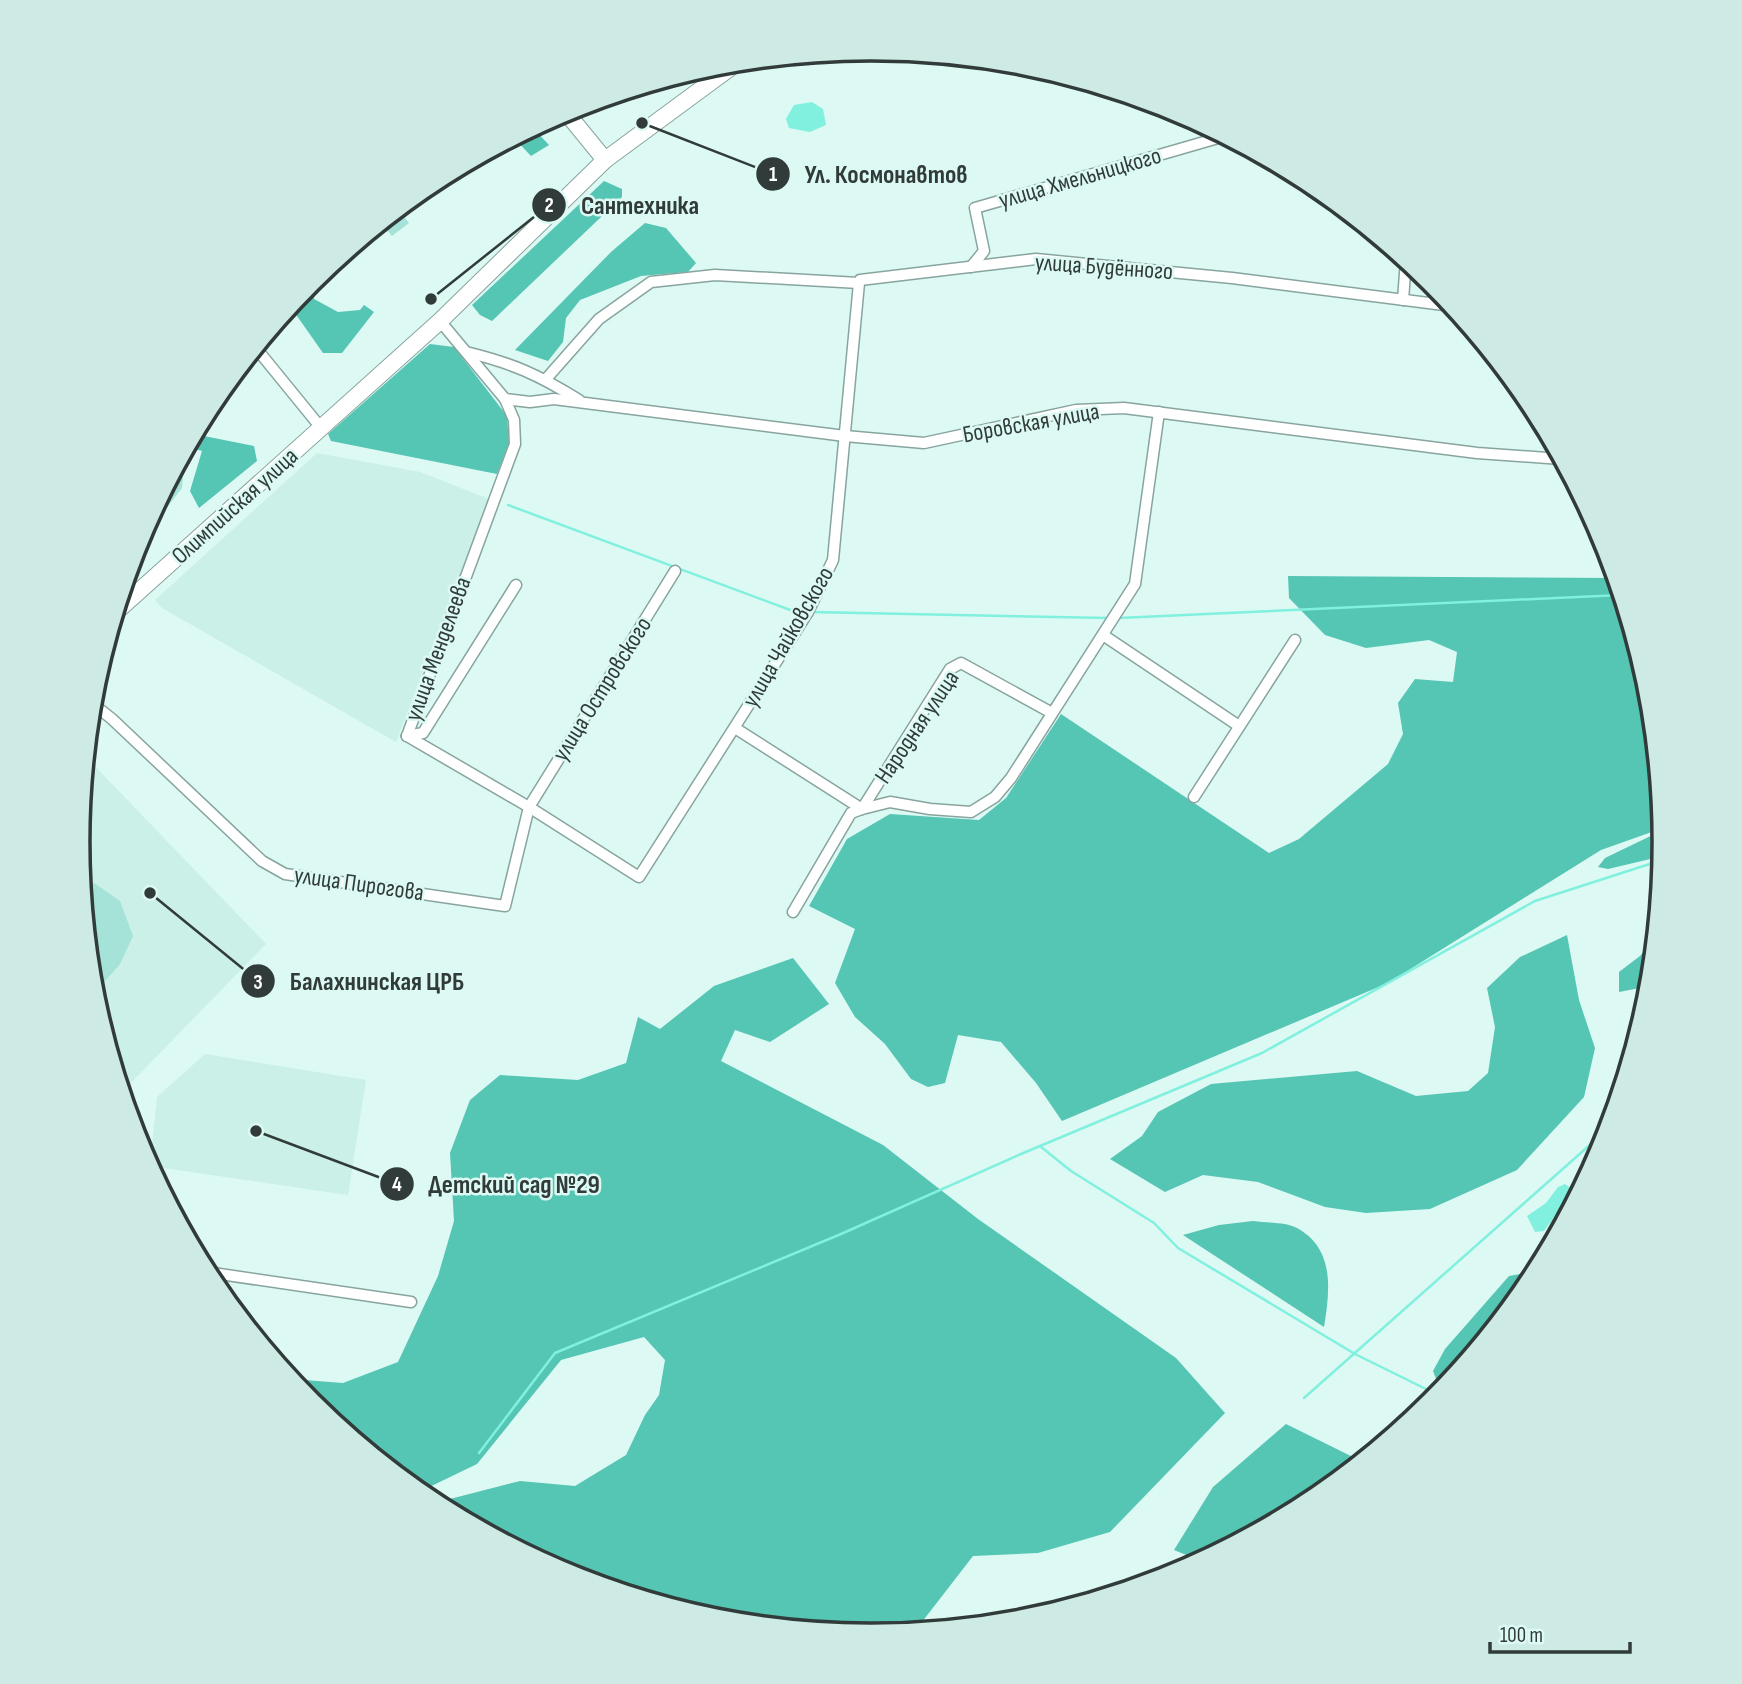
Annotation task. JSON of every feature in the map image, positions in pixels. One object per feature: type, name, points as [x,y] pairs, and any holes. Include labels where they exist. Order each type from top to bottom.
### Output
[{"type":"street","name":"Олимпийская улица","points":[[129,600],[440,321],[606,160],[719,76]]},
{"type":"street","points":[[573,121],[606,160]]},
{"type":"street","name":"улица Хмельницкого","points":[[971,267],[984,251],[975,208],[1211,140]]},
{"type":"street","name":"улица Будённого","points":[[546,379],[598,319],[651,282],[715,275],[859,284],[860,280],[1036,259],[1232,278],[1436,304]]},
{"type":"street","points":[[1403,300],[1405,273]]},
{"type":"street","name":"улица Чайковского","points":[[529,807],[639,877],[735,728],[808,612],[833,561],[859,284]]},
{"type":"street","points":[[440,321],[505,399]]},
{"type":"street","name":"Боровская улица","points":[[466,352],[495,359],[546,379],[585,403]]},
{"type":"street","points":[[262,355],[322,429]]},
{"type":"street","name":"Боровская улица","points":[[505,399],[530,402],[554,399],[845,436],[924,443],[1076,410],[1124,408],[1477,453],[1550,458]]},
{"type":"street","name":"улица Менделеева","points":[[407,736],[515,444],[514,420],[505,399]]},
{"type":"street","points":[[514,420],[530,402]]},
{"type":"street","name":"Народная улица","points":[[793,912],[851,813],[862,808],[890,803],[971,812],[995,797],[1012,779],[1135,584],[1159,412]]},
{"type":"street","name":"улица Островского","points":[[529,807],[675,571]]},
{"type":"street","name":"улица Менделеева","points":[[407,736],[423,733],[516,585]]},
{"type":"street","points":[[1103,635],[1238,726]]},
{"type":"street","points":[[1194,797],[1295,640]]},
{"type":"street","name":"Народная улица","points":[[862,808],[950,670],[961,663],[1052,713]]},
{"type":"street","name":"улица Пирогова","points":[[102,711],[262,861],[285,874],[505,906],[529,807]]},
{"type":"street","name":"Народная улица","points":[[735,728],[862,808]]},
{"type":"street","points":[[407,736],[529,807]]},
{"type":"street","points":[[221,1274],[411,1302]]},
{"type":"shaded area","points":[[812,102],[823,109],[826,125],[810,132],[789,128],[786,119],[794,105]]},
{"type":"shaded area","points":[[540,136],[549,145],[531,156],[521,145]]},
{"type":"shaded area","points":[[604,181],[622,189],[622,197],[492,321],[480,315],[472,305]]},
{"type":"shaded area","points":[[404,217],[409,223],[392,236],[387,230]]},
{"type":"shaded area","points":[[645,223],[666,228],[696,263],[688,272],[641,276],[580,300],[566,318],[563,342],[548,361],[515,350],[611,252]]},
{"type":"shaded area","points":[[314,296],[314,299],[338,312],[360,310],[364,305],[374,312],[342,353],[323,353],[296,314]]},
{"type":"shaded area","points":[[430,344],[454,347],[507,416],[509,443],[497,474],[331,441],[328,434]]},
{"type":"shaded area","points":[[205,436],[254,446],[257,461],[199,508],[190,491],[202,451],[197,450]]},
{"type":"shaded area","points":[[317,453],[420,472],[489,499],[396,742],[162,608],[155,600]]},
{"type":"shaded area","points":[[183,474],[182,488],[165,510]]},
{"type":"shaded area","points":[[1288,576],[1605,578],[1625,640],[1637,690],[1645,740],[1652,832],[1601,850],[1388,983],[1062,1121],[1036,1083],[1001,1042],[958,1035],[945,1083],[928,1087],[911,1079],[885,1044],[855,1017],[835,983],[855,929],[809,906],[847,839],[890,814],[979,820],[1006,798],[1061,714],[1269,853],[1299,839],[1388,764],[1403,734],[1398,703],[1415,679],[1453,682],[1457,652],[1429,640],[1366,648],[1325,635],[1289,598]]},
{"type":"shaded area","points":[[94,766],[266,944],[129,1084],[105,994],[97,944],[90,842]]},
{"type":"shaded area","points":[[1652,835],[1651,859],[1608,869],[1598,867],[1605,858]]},
{"type":"shaded area","points":[[94,883],[120,901],[133,936],[120,964],[103,983],[97,944],[92,885]]},
{"type":"shaded area","points":[[1567,935],[1579,1000],[1595,1048],[1584,1097],[1517,1170],[1430,1209],[1366,1213],[1325,1207],[1258,1182],[1203,1175],[1165,1192],[1110,1159],[1142,1136],[1158,1112],[1211,1084],[1357,1071],[1416,1096],[1468,1091],[1488,1073],[1495,1027],[1487,988],[1520,957]]},
{"type":"shaded area","points":[[1644,951],[1638,988],[1619,992],[1619,972]]},
{"type":"shaded area","points":[[793,958],[829,1004],[770,1042],[735,1030],[721,1061],[883,1145],[978,1219],[1176,1358],[1225,1413],[1110,1532],[1038,1553],[973,1556],[923,1621],[820,1621],[719,1608],[620,1581],[572,1563],[526,1542],[450,1499],[520,1481],[575,1486],[626,1455],[645,1415],[659,1395],[665,1360],[644,1337],[561,1360],[477,1464],[431,1486],[356,1429],[306,1380],[343,1383],[398,1362],[438,1276],[454,1221],[450,1153],[470,1100],[500,1075],[578,1080],[626,1063],[638,1017],[660,1029],[714,986]]},
{"type":"shaded area","points":[[205,1054],[366,1080],[348,1195],[162,1168],[152,1146],[157,1097]]},
{"type":"shaded area","points":[[1565,1184],[1571,1188],[1544,1231],[1535,1232],[1527,1216],[1546,1203],[1558,1187]]},
{"type":"shaded area","points":[[1253,1221],[1297,1228],[1318,1247],[1324,1259],[1328,1285],[1324,1327],[1183,1235],[1219,1225]]},
{"type":"shaded area","points":[[1521,1274],[1458,1357],[1436,1380],[1433,1371],[1445,1349],[1509,1276]]},
{"type":"shaded area","points":[[1286,1424],[1352,1456],[1305,1491],[1216,1542],[1187,1555],[1174,1550],[1213,1487]]},
{"type":"waterway","points":[[508,505],[793,611],[804,612]]},
{"type":"waterway","points":[[1119,618],[1611,595]]},
{"type":"waterway","points":[[811,612],[1108,618]]},
{"type":"waterway","points":[[479,1453],[555,1353],[841,1234],[1021,1154],[1262,1053],[1535,901],[1651,864]]},
{"type":"waterway","points":[[1304,1398],[1590,1144]]},
{"type":"waterway","points":[[1040,1146],[1071,1171],[1154,1223],[1178,1248],[1355,1354],[1427,1390]]},
{"type":"place","name":"Ул. Космонавтов","points":[[642,123]]},
{"type":"place","name":"Сантехника","points":[[431,299]]},
{"type":"place","name":"Балахнинская ЦРБ","points":[[150,893]]},
{"type":"place","name":"Детский сад №29","points":[[256,1131]]}]
